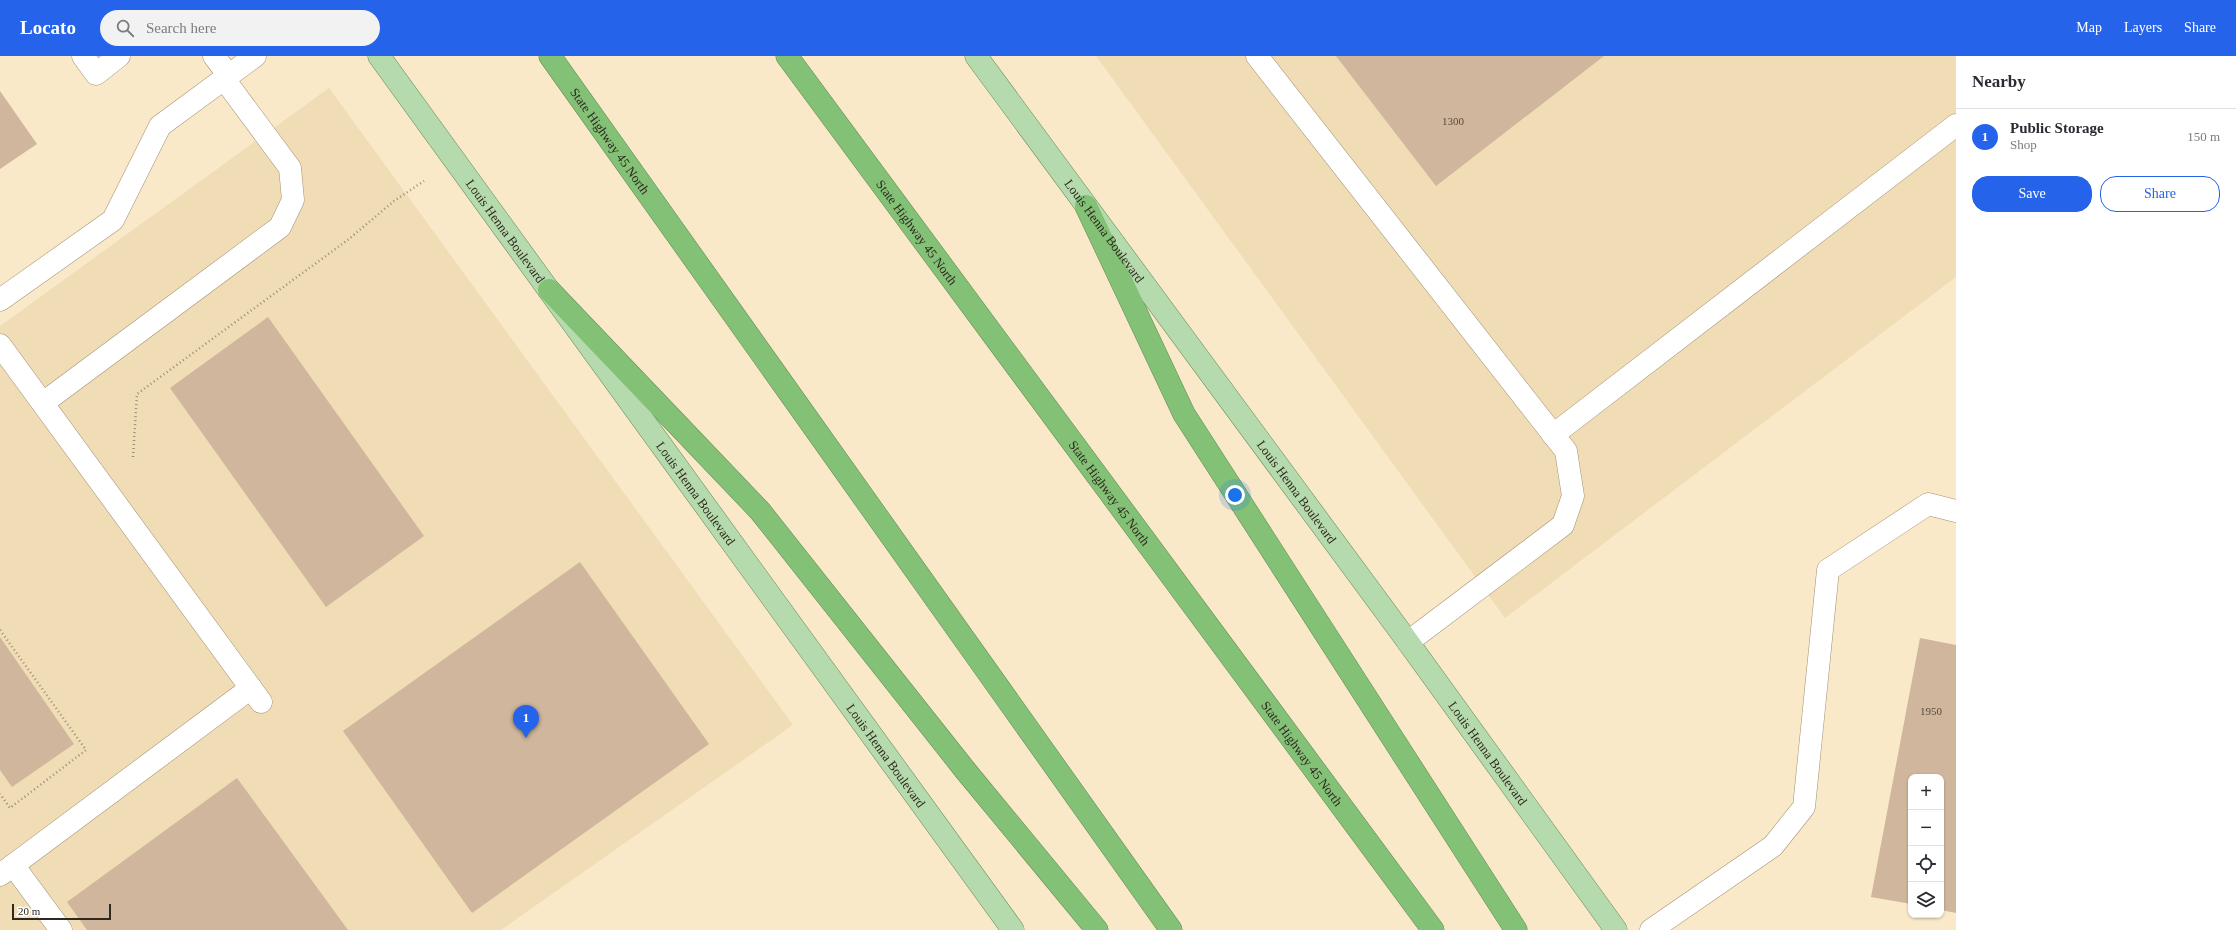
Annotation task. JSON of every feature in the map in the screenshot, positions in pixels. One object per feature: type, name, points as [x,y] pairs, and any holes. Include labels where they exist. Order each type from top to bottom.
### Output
[{"type":"highway","name":"State Highway 45 North","points":[[550,56],[1171,930]]},
{"type":"highway","name":"State Highway 45 North","points":[[787,56],[1433,930]]},
{"type":"highway","points":[[1086,206],[1184,414],[1516,930]]},
{"type":"highway","points":[[549,290],[760,511],[965,770],[1098,930]]},
{"type":"main road","name":"Louis Henna Boulevard","points":[[379,56],[1013,930]]},
{"type":"main road","name":"Louis Henna Boulevard","points":[[976,56],[1408,642],[1616,930]]},
{"type":"lane","points":[[83,56],[96,74],[119,56]]},
{"type":"lane","points":[[43,403],[280,227],[293,200],[290,168],[226,78],[214,56]]},
{"type":"lane","points":[[0,300],[113,220],[160,126],[255,56]]},
{"type":"lane","points":[[1257,56],[1566,451],[1573,496],[1563,525],[1408,642]]},
{"type":"lane","points":[[1554,435],[1956,125]]},
{"type":"lane","points":[[0,344],[256,695],[6,870],[61,930]]},
{"type":"lane","points":[[1651,930],[1773,846],[1804,807],[1828,570],[1928,504],[1956,511]]},
{"type":"path","points":[[133,457],[137,394],[349,239],[394,201],[424,181]]},
{"type":"path","points":[[0,630],[86,750],[10,808],[0,794]]},
{"type":"shaded area","points":[[1096,56],[1956,56],[1956,277],[1505,618]]},
{"type":"shaded area","points":[[329,88],[793,725],[501,930],[0,930],[0,326]]},
{"type":"building","points":[[1336,56],[1604,56],[1436,186]]},
{"type":"building","points":[[0,91],[37,144],[0,169]]},
{"type":"building","points":[[268,317],[424,536],[326,607],[170,388]]},
{"type":"building","points":[[580,562],[709,744],[472,913],[343,731]]},
{"type":"building","points":[[0,637],[74,744],[12,787],[0,770]]},
{"type":"building","points":[[1920,638],[1956,645],[1956,913],[1944,911],[1944,774],[1908,774],[1908,903],[1871,897]]},
{"type":"building","points":[[237,778],[348,930],[87,930],[67,902]]},
{"type":"place","name":"Public Storage","points":[[526,738]]}]
